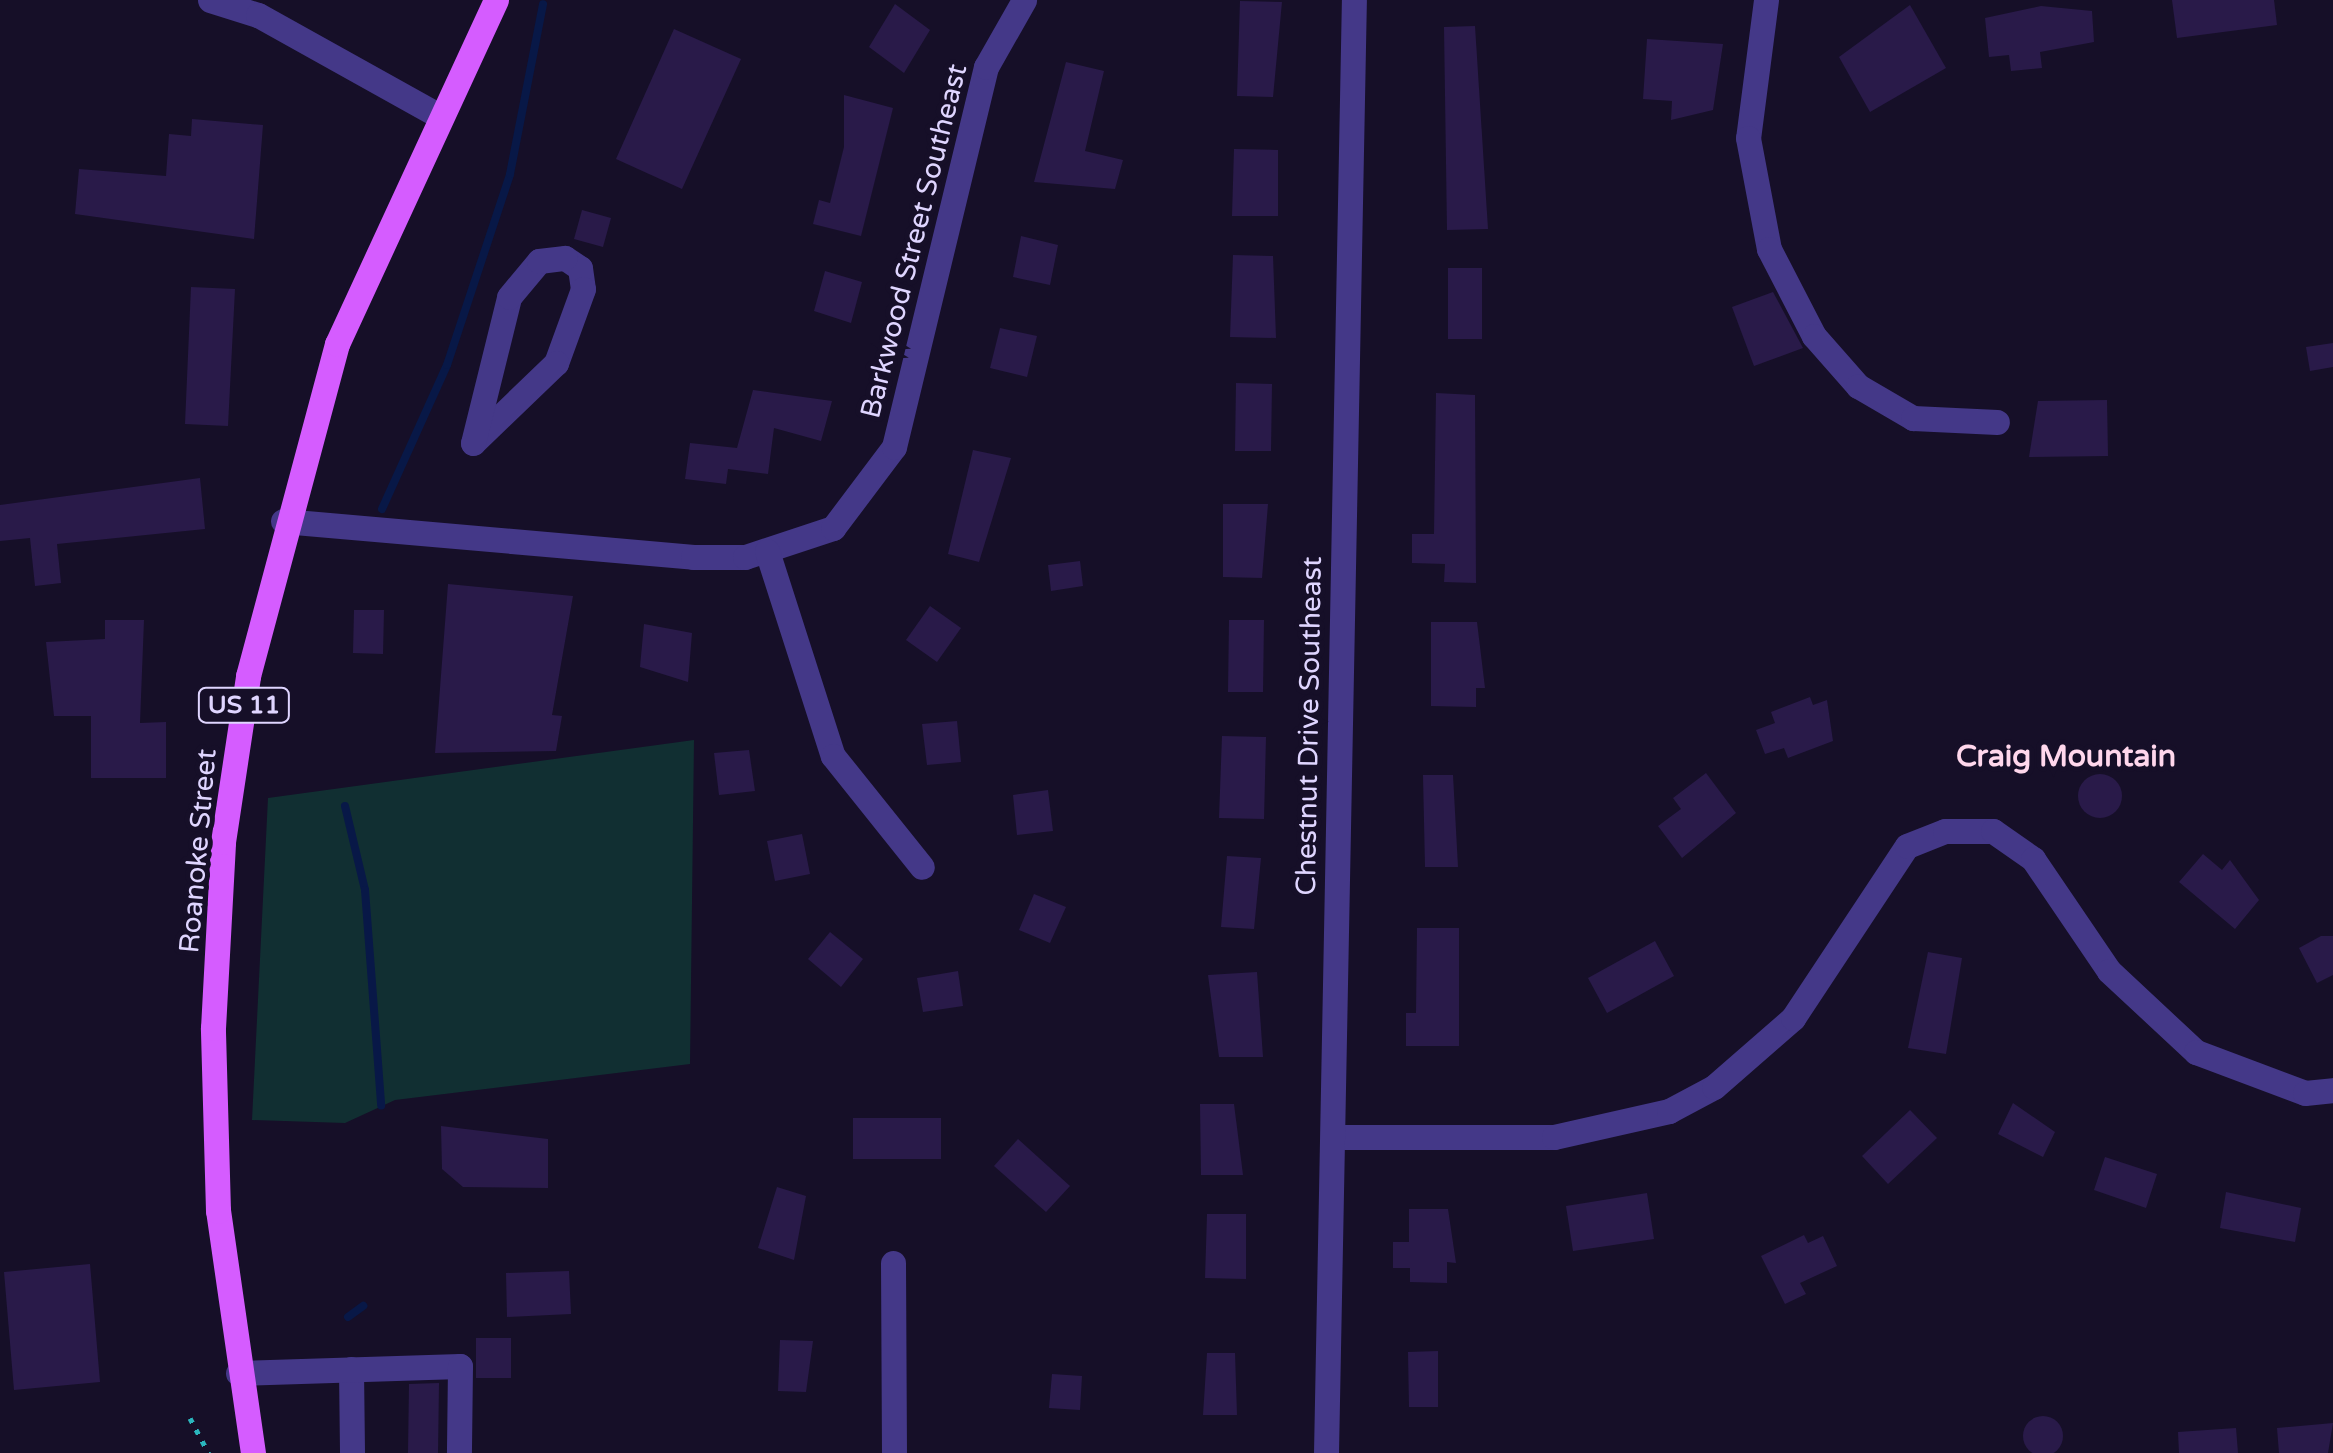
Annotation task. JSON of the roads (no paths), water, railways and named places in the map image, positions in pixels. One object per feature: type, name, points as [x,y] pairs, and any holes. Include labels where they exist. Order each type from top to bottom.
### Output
[{"type":"main road","name":"Roanoke Street","points":[[253,1453],[238,1372],[218,1212],[216,972],[223,842],[282,521],[336,344],[436,114],[496,0]]},
{"type":"street","points":[[210,0],[258,15],[436,114]]},
{"type":"street","name":"Barkwood Street Southeast","points":[[282,521],[693,557],[767,552],[833,528],[894,447],[986,67],[1024,0]]},
{"type":"street","name":"Chestnut Drive Southeast","points":[[1326,1453],[1354,0]]},
{"type":"street","points":[[1766,0],[1748,138],[1769,249],[1814,336],[1858,386],[1913,418],[1997,422]]},
{"type":"street","points":[[565,258],[580,268],[583,290],[556,363],[473,443],[508,297],[539,261],[565,258]]},
{"type":"street","points":[[767,552],[833,756],[922,867]]},
{"type":"street","points":[[1334,1137],[1554,1137],[1669,1110],[1714,1087],[1793,1018],[1907,846],[1945,831],[1993,831],[2034,859],[2110,971],[2196,1052],[2305,1093],[2333,1090]]},
{"type":"street","points":[[894,1264],[894,1453]]},
{"type":"street","points":[[238,1372],[460,1366],[459,1453]]},
{"type":"street","points":[[351,1369],[352,1453]]},
{"type":"waterway","points":[[382,509],[447,365],[510,174],[543,4]]},
{"type":"waterway","points":[[345,806],[365,890],[381,1105]]},
{"type":"waterway","points":[[348,1317],[363,1306]]},
{"type":"district","name":"Craig Mountain","points":[[2066,757]]}]
